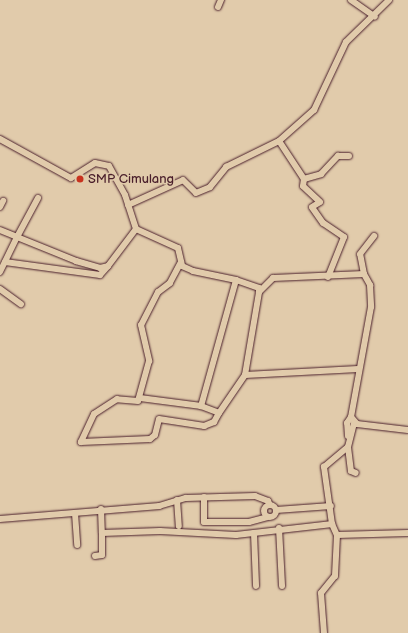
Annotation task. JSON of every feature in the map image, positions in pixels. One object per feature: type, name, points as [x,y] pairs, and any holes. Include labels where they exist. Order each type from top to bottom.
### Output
[{"type":"street","points":[[218,7],[221,0]]},
{"type":"street","points":[[350,0],[375,17]]},
{"type":"street","points":[[128,205],[175,181],[188,183],[196,193],[210,187],[226,167],[279,141],[314,110],[344,45],[375,17],[389,0]]},
{"type":"street","points":[[0,139],[71,178],[95,163],[105,163],[119,180],[136,229],[178,248],[180,262],[170,283],[158,292],[141,325],[149,361],[140,398],[136,402],[116,400],[94,414],[82,443],[150,439],[155,435],[159,419],[204,426],[214,422],[245,375],[259,292],[273,278],[328,277],[364,274]]},
{"type":"street","points":[[279,141],[304,179],[303,186],[320,202],[312,207],[323,223],[344,237],[328,277]]},
{"type":"street","points":[[304,179],[321,174],[338,156],[349,156]]},
{"type":"street","points":[[0,272],[38,198]]},
{"type":"street","points":[[0,207],[3,201]]},
{"type":"street","points":[[5,262],[100,275],[136,229]]},
{"type":"street","points":[[1,232],[76,261],[100,268],[108,266]]},
{"type":"street","points":[[356,473],[351,471],[348,444],[353,420],[358,369],[372,299],[364,274],[360,254],[374,236]]},
{"type":"street","points":[[180,262],[193,271],[236,280],[258,288],[259,292]]},
{"type":"street","points":[[201,406],[236,280]]},
{"type":"street","points":[[0,289],[21,304]]},
{"type":"street","points":[[245,375],[358,369]]},
{"type":"street","points":[[140,398],[201,406],[219,413]]},
{"type":"street","points":[[353,420],[408,430]]},
{"type":"street","points":[[324,633],[321,593],[335,576],[337,535],[332,524],[331,506],[324,467],[348,444]]},
{"type":"street","points":[[0,519],[75,513],[101,509],[159,506],[177,500],[204,497],[255,496],[268,501],[276,510],[331,506]]},
{"type":"street","points":[[204,497],[204,522],[249,522],[275,516],[276,510]]},
{"type":"street","points":[[177,500],[179,526]]},
{"type":"street","points":[[268,517],[264,511],[270,505]]},
{"type":"street","points":[[95,556],[102,555],[101,509]]},
{"type":"street","points":[[75,513],[76,545]]},
{"type":"street","points":[[102,533],[254,533],[279,528],[332,524]]},
{"type":"street","points":[[279,528],[282,586]]},
{"type":"street","points":[[254,533],[256,586]]},
{"type":"street","points":[[337,535],[408,533]]},
{"type":"place","name":"SMP Cimulang","points":[[80,179]]}]
